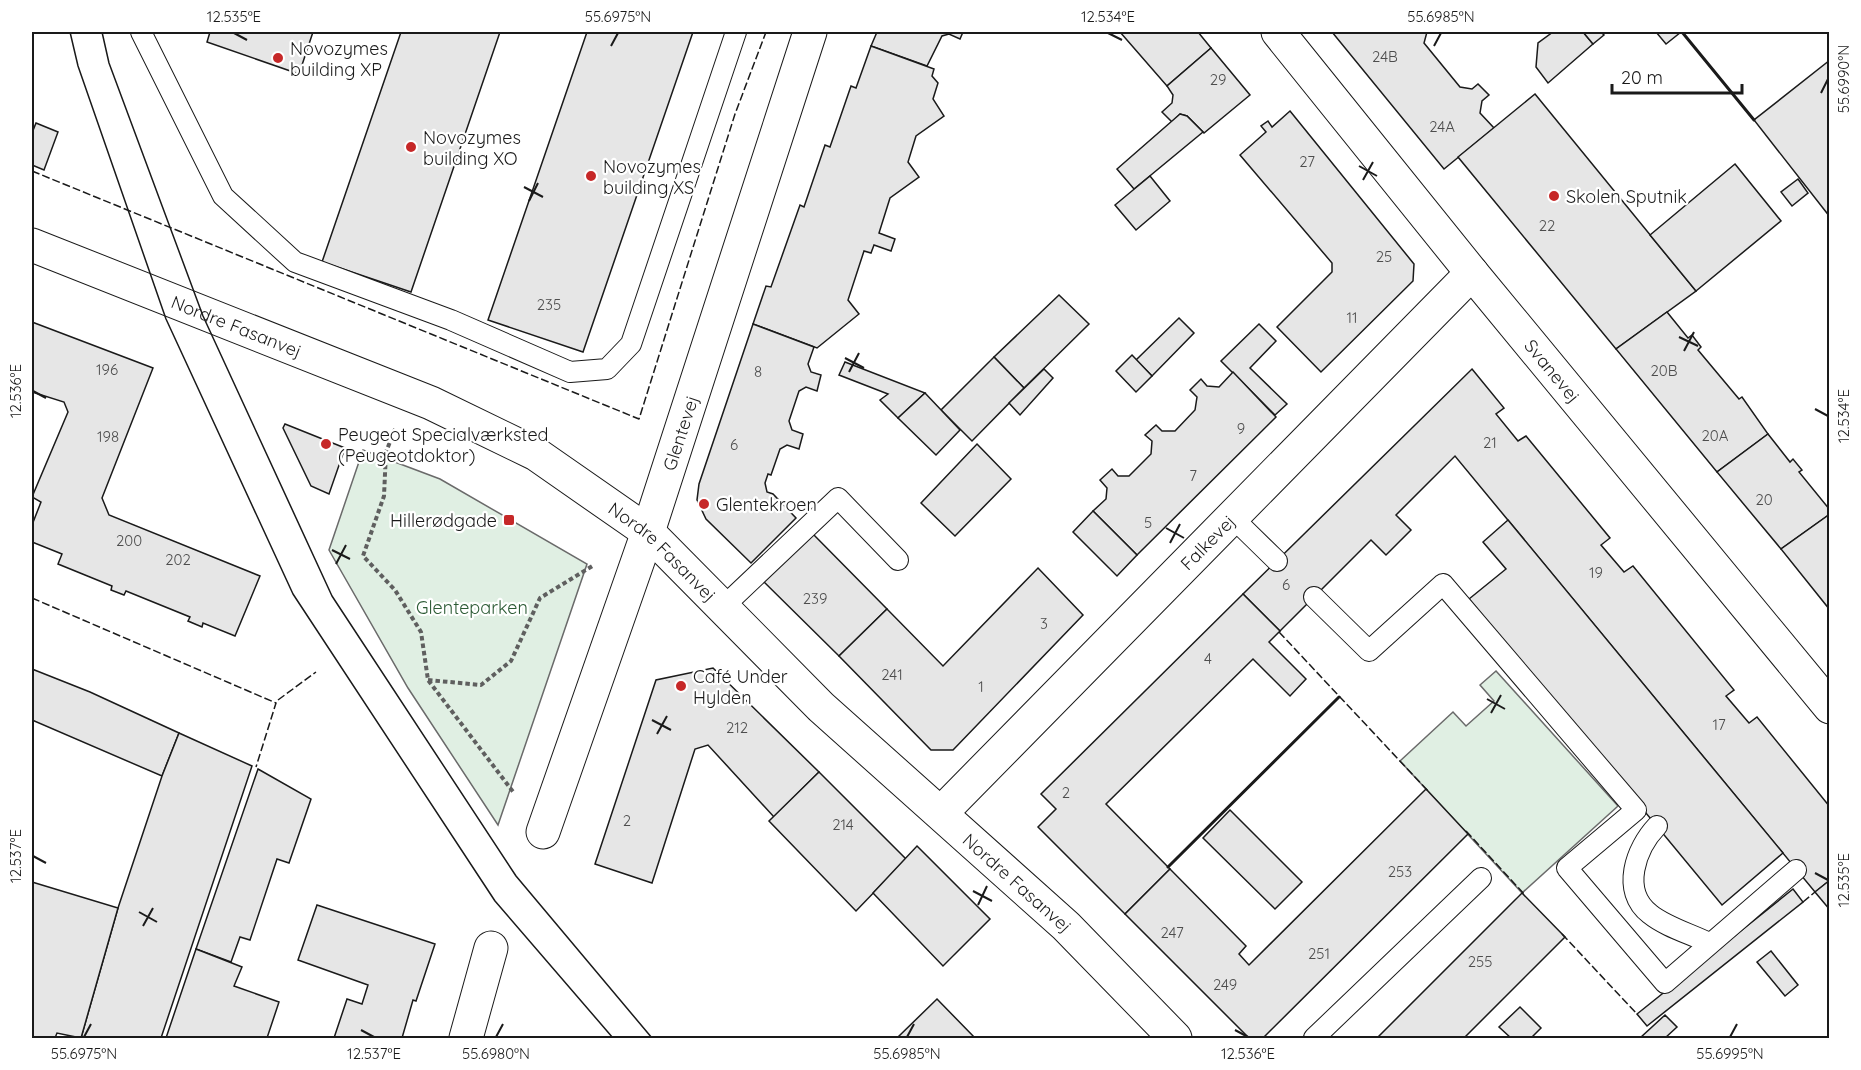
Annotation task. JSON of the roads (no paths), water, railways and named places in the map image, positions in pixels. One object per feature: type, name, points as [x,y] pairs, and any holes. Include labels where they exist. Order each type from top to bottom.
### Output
[{"type":"street","name":"Glentevej","points":[[543,832],[648,532],[810,32]]},
{"type":"street","name":"Svanevej","points":[[1278,32],[1472,273],[1830,707]]},
{"type":"street","name":"Nordre Fasanvej","points":[[32,245],[410,394],[536,454],[648,532],[821,708],[1066,926],[1175,1038]]},
{"type":"street","name":"Falkevej","points":[[941,813],[1472,273]]},
{"type":"street","points":[[466,1038],[491,948]]},
{"type":"lane","points":[[141,32],[224,196],[295,262],[450,320],[570,372],[607,369],[631,344],[736,32]]},
{"type":"lane","points":[[722,608],[838,498],[898,560]]},
{"type":"lane","points":[[1232,517],[1277,561]]},
{"type":"lane","points":[[1314,597],[1369,651],[1443,584],[1636,810],[1567,868],[1665,983],[1796,870]]},
{"type":"lane","points":[[1657,826],[1643,841],[1634,863],[1634,891],[1649,914],[1709,943]]},
{"type":"lane","points":[[1314,1038],[1481,878]]},
{"type":"tram line","points":[[70,32],[78,66],[166,319],[293,594],[495,901],[613,1038]]},
{"type":"tram line","points":[[102,32],[109,63],[203,316],[332,596],[516,876],[652,1038]]},
{"type":"place","name":"Novozymes building XP","points":[[278,58]]},
{"type":"place","name":"Novozymes building XO","points":[[411,147]]},
{"type":"place","name":"Novozymes building XS","points":[[591,176]]},
{"type":"place","name":"Skolen Sputnik","points":[[1554,196]]},
{"type":"place","name":"Peugeot Specialværksted (Peugeotdoktor)","points":[[326,444]]},
{"type":"place","name":"Glentekroen","points":[[704,504]]},
{"type":"place","name":"Hillerødgade","points":[[509,520]]},
{"type":"place","name":"Café Under Hylden","points":[[681,686]]},
{"type":"park label","name":"Glenteparken","points":[[472,607]]}]
